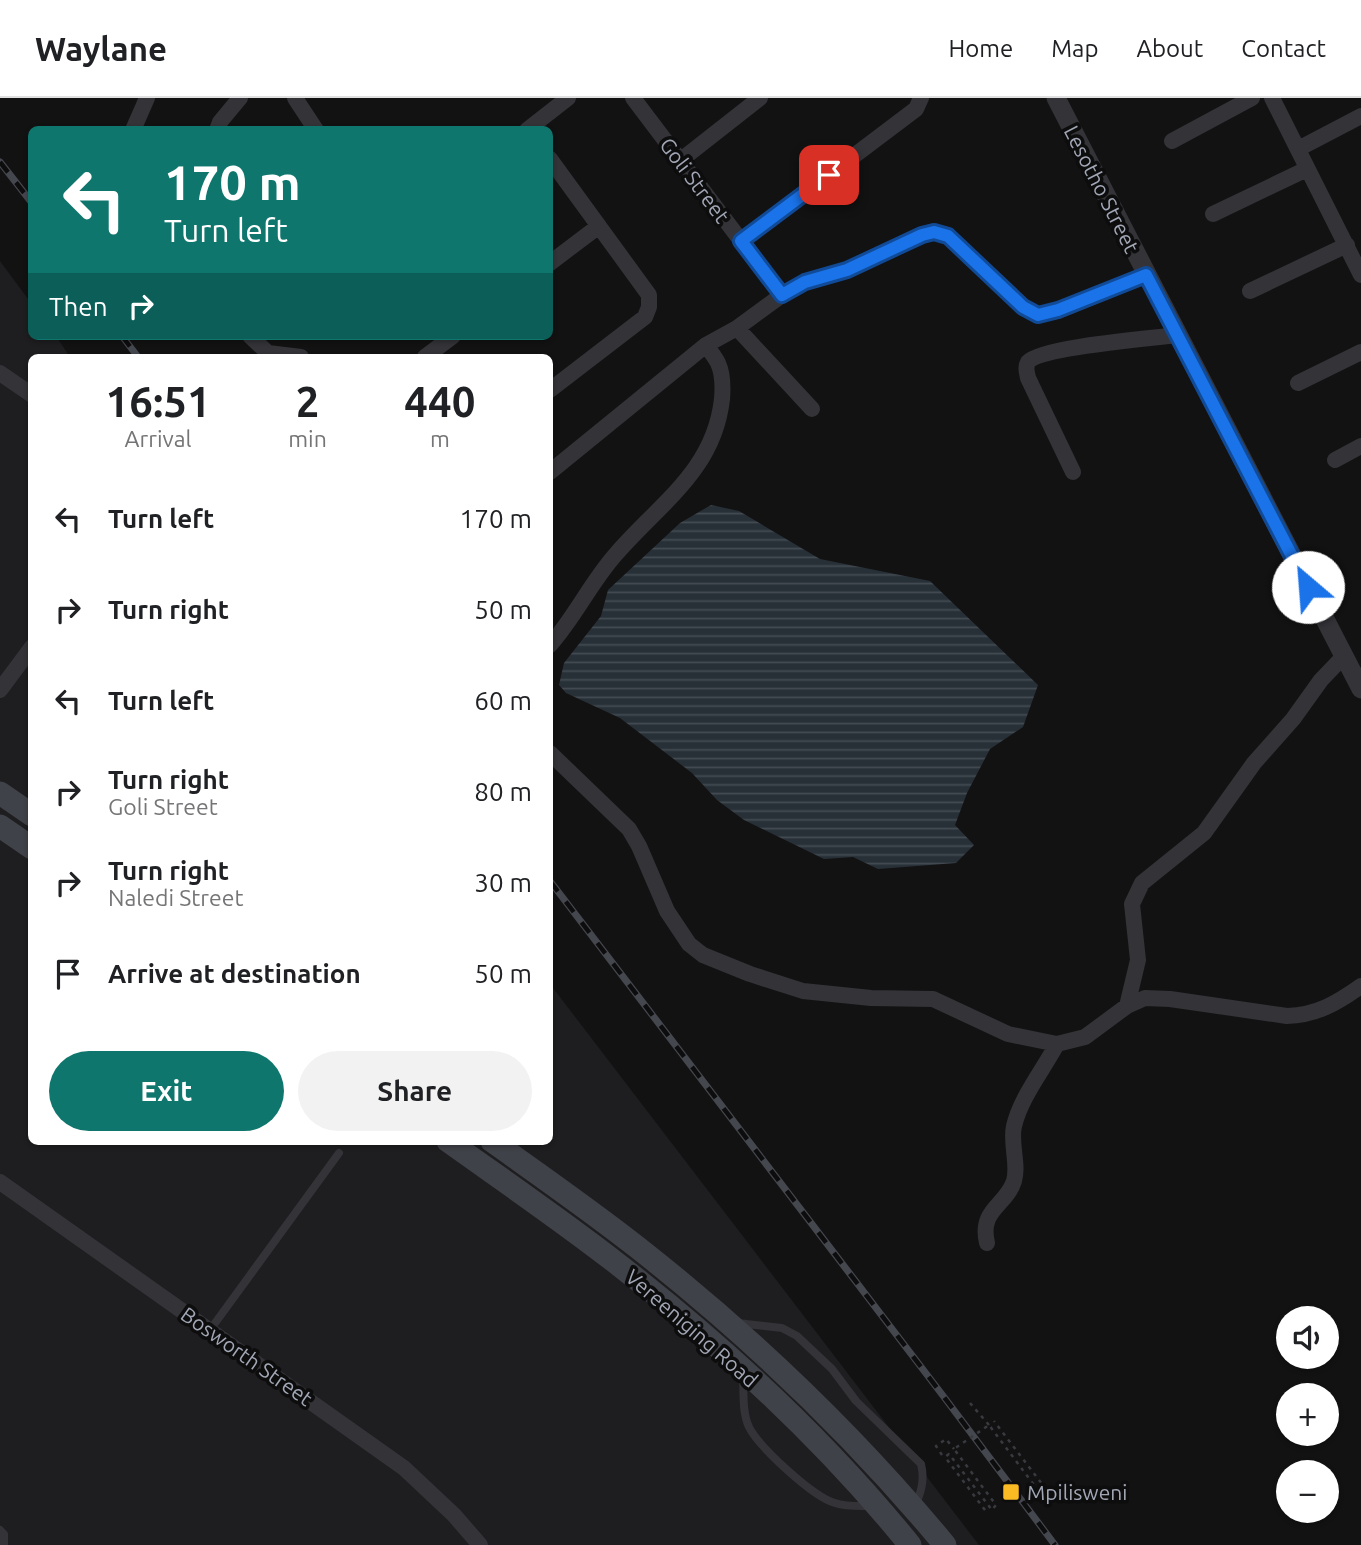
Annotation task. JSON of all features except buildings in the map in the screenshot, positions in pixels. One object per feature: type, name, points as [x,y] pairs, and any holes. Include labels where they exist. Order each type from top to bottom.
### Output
[{"type":"main road","points":[[0,793],[28,812]]},
{"type":"main road","points":[[0,826],[28,845]]},
{"type":"main road","name":"Vereeniging Road","points":[[454,1145],[617,1263],[743,1371],[830,1456],[910,1545]]},
{"type":"main road","name":"Vereeniging Road","points":[[498,1145],[628,1239],[728,1323],[800,1389],[915,1508],[945,1545]]},
{"type":"street","points":[[136,126],[147,98]]},
{"type":"street","points":[[218,126],[240,98]]},
{"type":"street","points":[[295,98],[313,126]]},
{"type":"street","points":[[531,126],[568,98]]},
{"type":"street","name":"Goli Street","points":[[634,98],[782,295]]},
{"type":"street","points":[[681,160],[760,98]]},
{"type":"street","points":[[741,241],[916,109],[921,98]]},
{"type":"street","name":"Lesotho Street","points":[[1056,98],[1361,689]]},
{"type":"street","points":[[1172,141],[1252,98]]},
{"type":"street","points":[[1272,98],[1361,275]]},
{"type":"street","points":[[1298,149],[1361,116]]},
{"type":"street","points":[[553,163],[649,295],[645,317],[553,388]]},
{"type":"street","points":[[1213,214],[1307,169]]},
{"type":"street","points":[[553,261],[599,226]]},
{"type":"street","points":[[553,470],[706,345],[737,328],[782,295],[805,282],[847,270],[922,235],[934,232],[948,236],[1023,307],[1038,315],[1058,310],[1146,275]]},
{"type":"street","points":[[1251,291],[1346,245]]},
{"type":"street","points":[[737,328],[812,409]]},
{"type":"street","points":[[1073,472],[1028,378],[1026,367],[1029,361],[1046,354],[1080,347],[1178,335]]},
{"type":"street","points":[[254,340],[268,354]]},
{"type":"street","points":[[429,354],[448,340]]},
{"type":"street","points":[[553,641],[597,577],[691,476],[708,451],[721,408],[723,382],[718,364],[706,345]]},
{"type":"street","points":[[1298,383],[1361,352]]},
{"type":"street","points":[[0,373],[28,392]]},
{"type":"street","points":[[1335,460],[1361,446]]},
{"type":"street","points":[[0,690],[28,655]]},
{"type":"street","points":[[1127,1006],[1138,960],[1132,904],[1142,883],[1203,834],[1254,762],[1344,656]]},
{"type":"street","points":[[553,756],[629,829],[667,911],[680,934],[695,950],[750,974],[803,991],[872,998],[933,999],[1008,1034],[1057,1044],[1084,1037],[1127,1006],[1145,998],[1305,1016],[1322,1010],[1361,986]]},
{"type":"street","points":[[987,1243],[987,1221],[1014,1181],[1014,1128],[1018,1115],[1057,1044]]},
{"type":"street","name":"Bosworth Street","points":[[0,1182],[404,1468],[454,1514],[480,1545]]},
{"type":"lane","points":[[210,1330],[339,1153]]},
{"type":"lane","points":[[728,1323],[782,1328],[797,1335],[832,1369],[856,1401],[921,1464],[922,1490],[915,1508]]},
{"type":"lane","points":[[743,1371],[744,1406],[749,1426],[784,1466],[825,1499],[856,1506],[876,1506]]},
{"type":"lane","points":[[0,1530],[4,1534],[4,1545]]},
{"type":"path","points":[[970,1403],[1049,1505],[1055,1501],[994,1421]]},
{"type":"path","points":[[954,1449],[989,1425]]},
{"type":"path","points":[[942,1455],[936,1446],[946,1439],[996,1505],[992,1510],[949,1454],[945,1457],[985,1510]]},
{"type":"shaded area","points":[[0,261],[28,299],[28,340],[59,340],[68,354],[28,354],[28,1145],[553,1145],[553,988],[979,1545],[0,1545]]},
{"type":"shaded area","points":[[711,505],[739,511],[820,559],[930,581],[1038,685],[1023,727],[990,749],[967,793],[955,825],[974,845],[956,863],[878,869],[853,857],[824,859],[744,820],[717,800],[692,773],[620,718],[566,693],[559,685],[564,663],[601,616],[608,590],[680,523]]},
{"type":"railway","points":[[0,162],[28,198]]},
{"type":"railway","points":[[125,340],[136,354]]},
{"type":"railway","points":[[553,885],[1055,1545]]},
{"type":"place","name":"Mpilisweni","points":[[1011,1492]]},
{"type":"route","points":[[829,175],[741,241],[782,295],[805,282],[847,270],[934,232],[948,236],[1023,307],[1038,315],[1045,315],[1146,275],[1308,587]]}]
